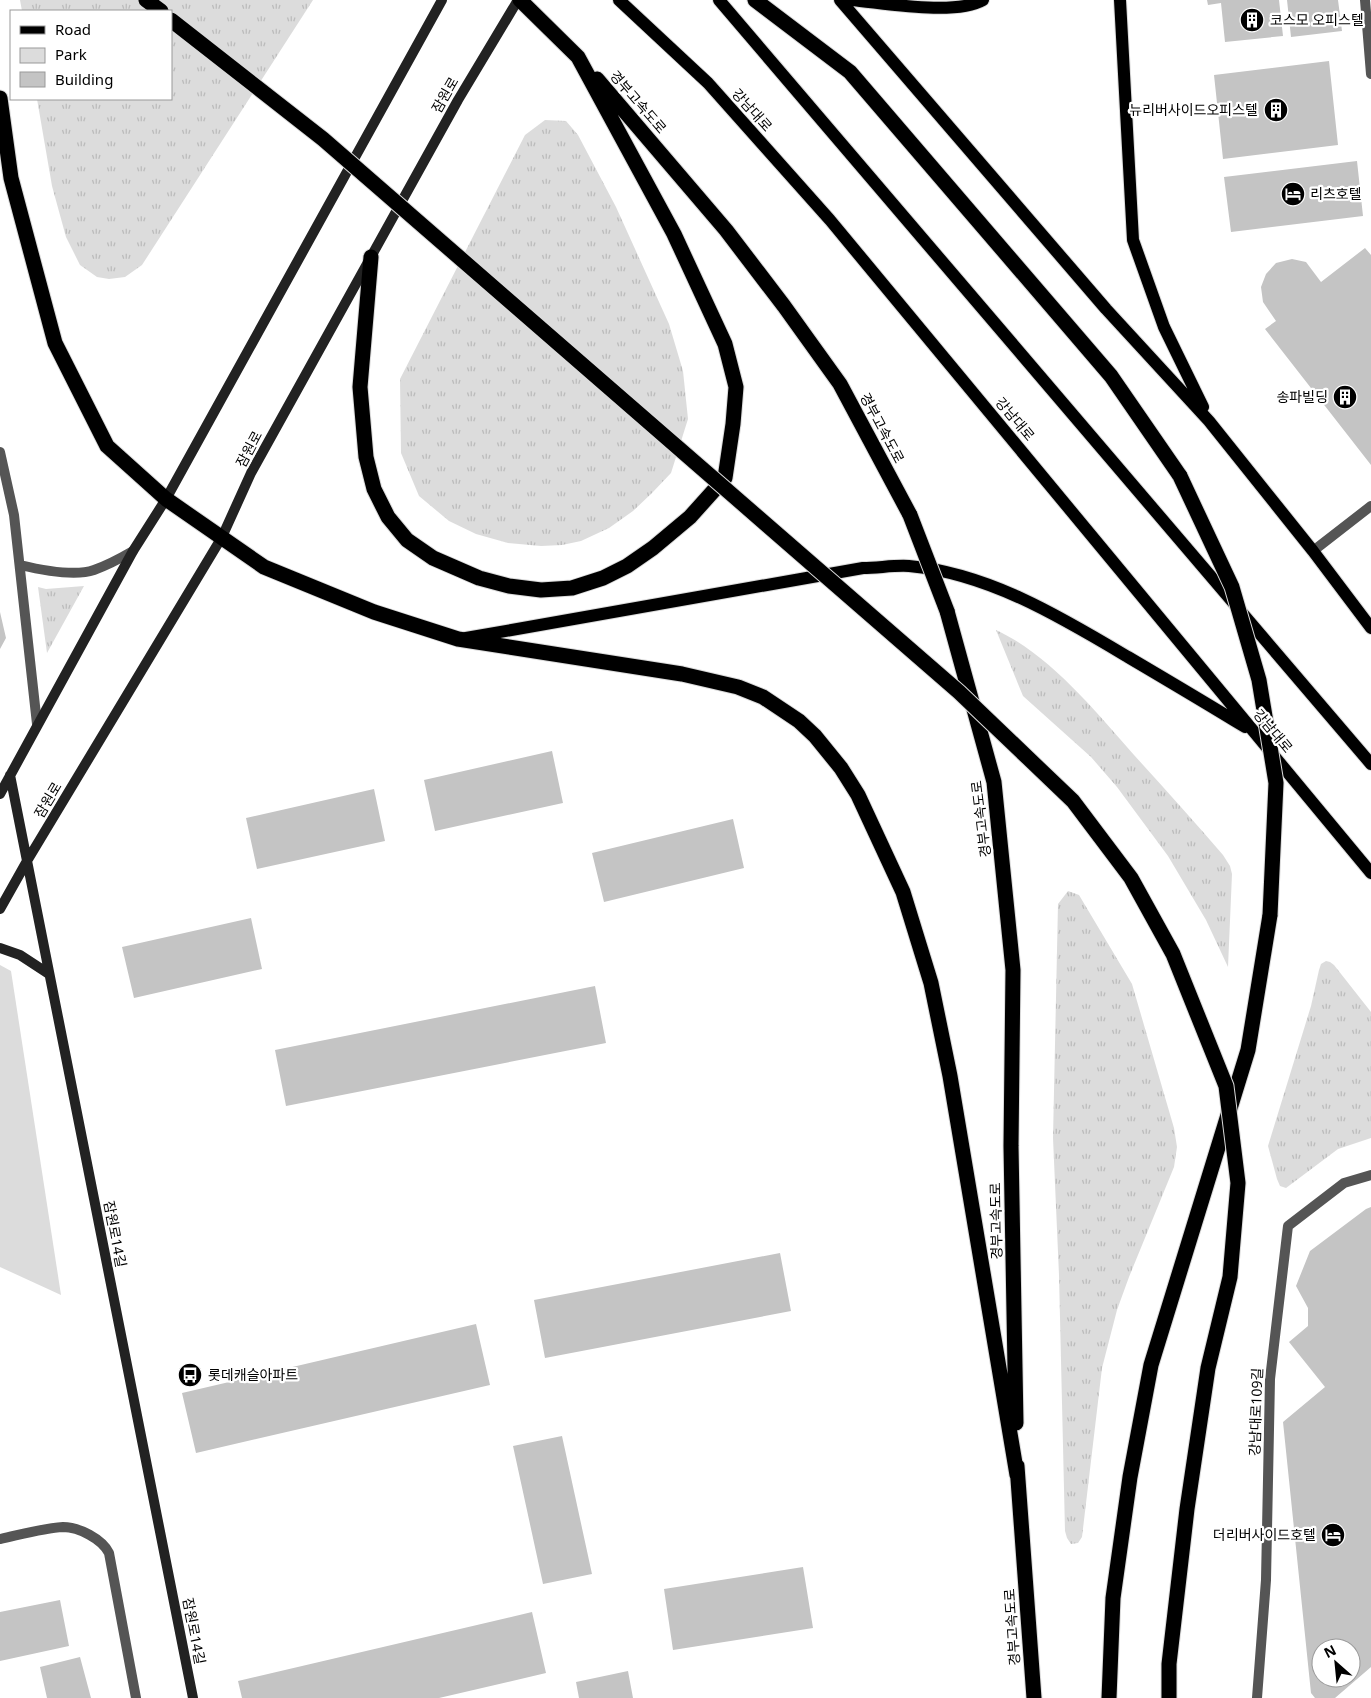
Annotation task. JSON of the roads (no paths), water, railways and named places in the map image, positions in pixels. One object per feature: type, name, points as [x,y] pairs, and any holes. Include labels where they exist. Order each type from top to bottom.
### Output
[{"type":"highway","points":[[146,0],[160,10]]},
{"type":"highway","points":[[371,257],[360,387],[366,456],[374,489],[388,517],[407,540],[433,558],[479,578],[509,586],[540,590],[572,588],[603,578],[627,566],[653,548],[690,517],[724,478],[733,424],[736,387],[725,344],[674,234],[578,57],[519,0]]},
{"type":"highway","points":[[755,0],[850,72],[1111,376],[1180,476],[1232,587],[1259,680],[1276,783],[1270,915],[1248,1050],[1151,1365],[1130,1478],[1113,1598],[1109,1698]]},
{"type":"highway","points":[[172,21],[323,139],[959,692],[1073,801],[1131,878],[1173,954],[1226,1086],[1238,1183],[1230,1276],[1208,1368],[1187,1509],[1169,1664],[1169,1698]]},
{"type":"highway","name":"경부고속도로","points":[[578,57],[726,230],[840,384],[910,515],[947,611],[994,782],[1013,970],[1010,1146],[1017,1475],[1034,1698]]},
{"type":"highway","points":[[0,98],[11,178],[55,343],[107,446],[166,499],[264,567],[374,612],[458,639],[682,674],[738,687],[763,697],[799,721],[815,736],[851,781],[903,892],[931,983],[950,1076],[1017,1475]]},
{"type":"main road","points":[[0,794],[37,724],[134,551],[166,499],[442,0]]},
{"type":"main road","name":"잠원로","points":[[0,909],[222,537],[251,474],[371,257],[458,100],[519,0]]},
{"type":"main road","name":"강남대로","points":[[619,0],[708,83],[830,220],[1371,873]]},
{"type":"main road","points":[[719,0],[1371,764]]},
{"type":"main road","points":[[840,0],[1106,310],[1210,421],[1371,628]]},
{"type":"main road","points":[[851,0],[938,8],[966,6],[983,0]]},
{"type":"main road","points":[[1120,0],[1133,240],[1164,327],[1210,421]]},
{"type":"main road","points":[[458,639],[863,568],[908,566],[950,573],[988,585],[1044,610],[1077,626],[1255,732]]},
{"type":"main road","name":"잠원로14길","points":[[10,776],[193,1698]]},
{"type":"main road","points":[[0,948],[20,955],[49,974]]},
{"type":"street","points":[[1365,0],[1371,74]]},
{"type":"street","points":[[0,452],[14,515],[37,724]]},
{"type":"street","points":[[1313,551],[1371,506]]},
{"type":"street","points":[[20,565],[56,572],[92,571],[134,551]]},
{"type":"street","name":"강남대로109길","points":[[1257,1698],[1266,1580],[1270,1379],[1288,1226],[1344,1182],[1371,1175]]},
{"type":"street","points":[[0,1539],[64,1527],[88,1534],[105,1545],[109,1553],[136,1698]]},
{"type":"place","name":"코스모 오피스텔","points":[[1252,20]]},
{"type":"place","name":"뉴리버사이드오피스텔","points":[[1276,110]]},
{"type":"place","name":"리츠호텔","points":[[1293,194]]},
{"type":"place","name":"송파빌딩","points":[[1345,397]]},
{"type":"place","name":"롯데캐슬아파트","points":[[190,1375]]},
{"type":"place","name":"더리버사이드호텔","points":[[1333,1535]]}]
